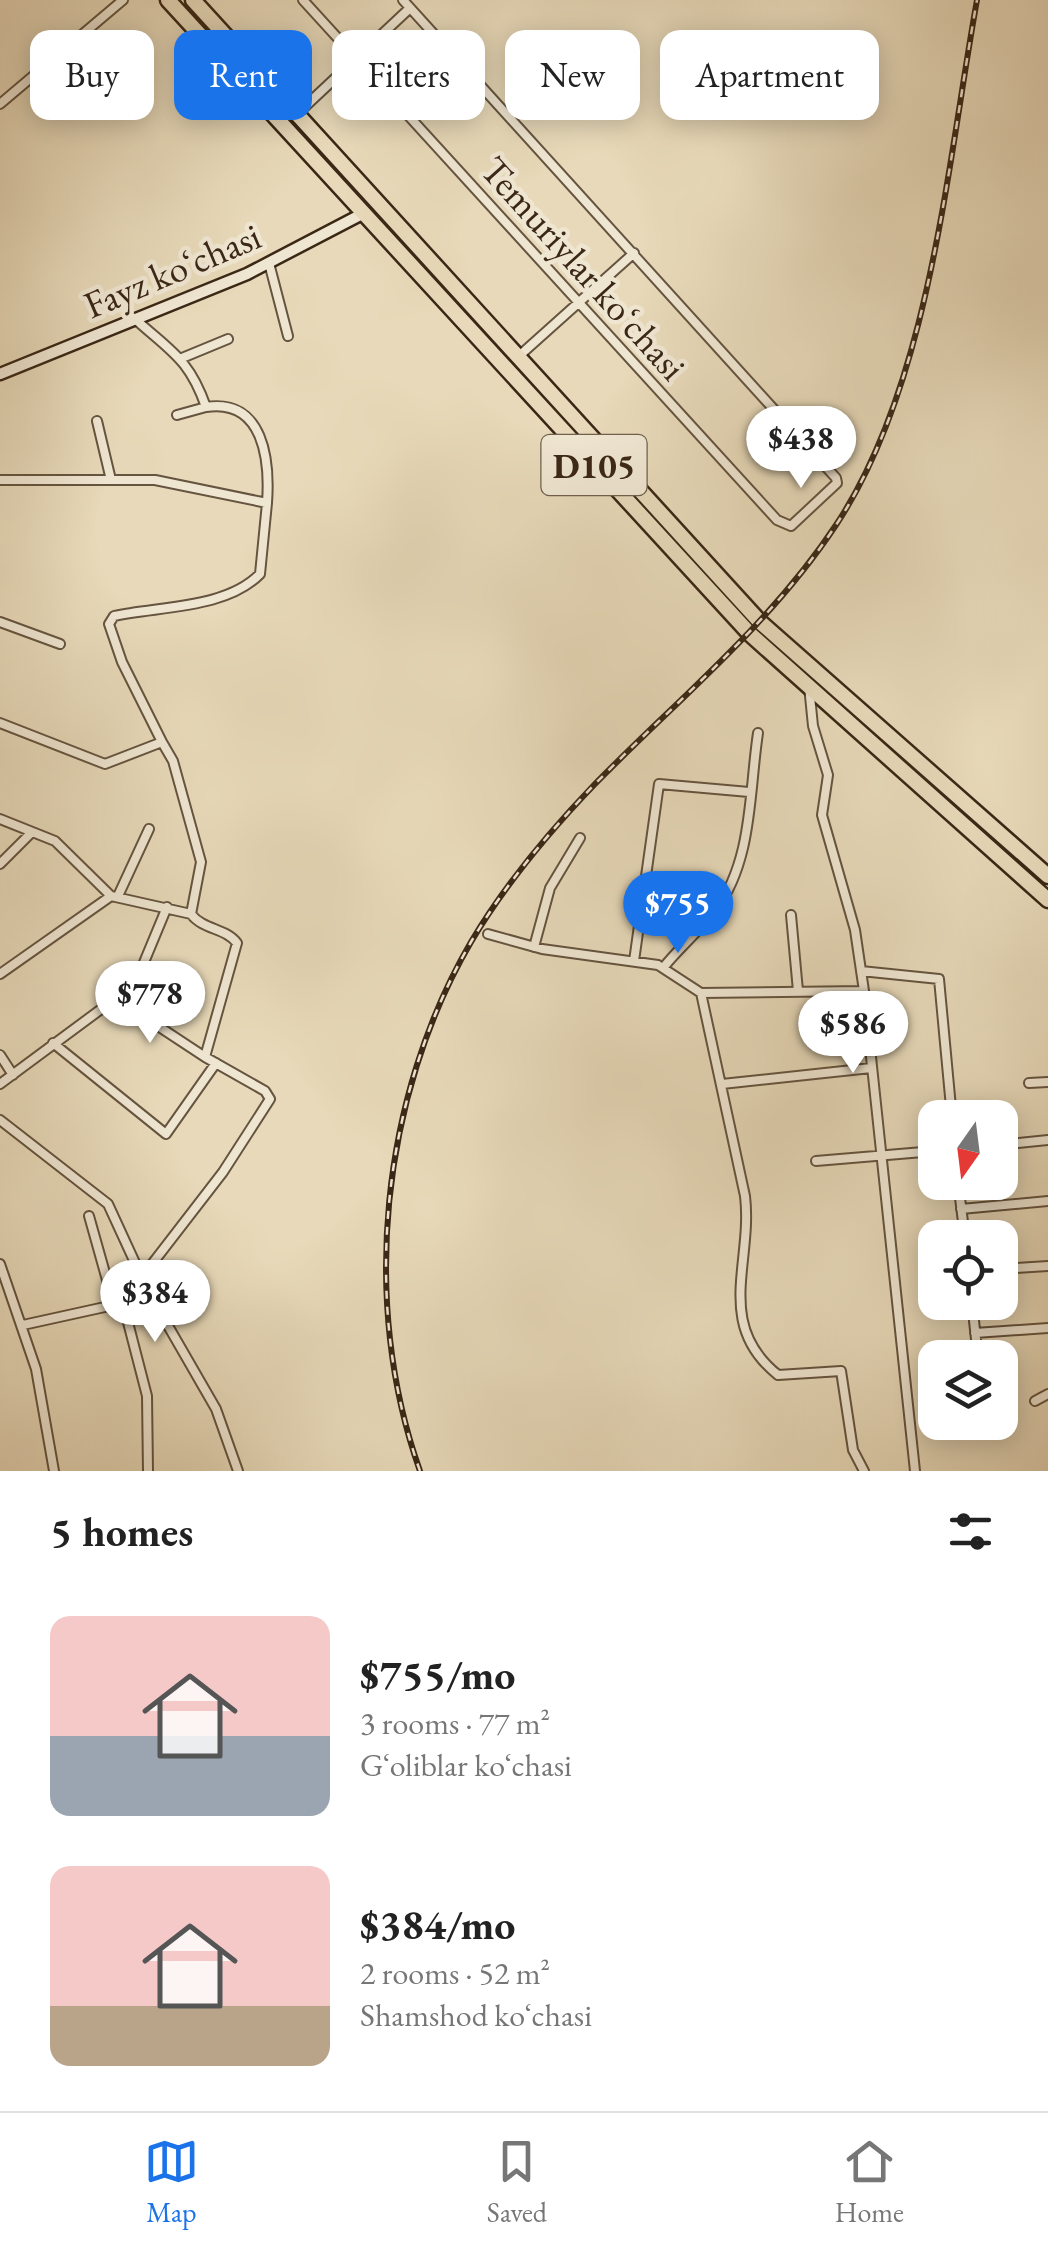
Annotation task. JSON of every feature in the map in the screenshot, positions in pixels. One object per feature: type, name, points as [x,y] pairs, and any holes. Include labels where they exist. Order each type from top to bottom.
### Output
[{"type":"highway","name":"D105","points":[[168,0],[750,634],[1048,900]]},
{"type":"highway","name":"D105","points":[[193,0],[220,30]]},
{"type":"highway","name":"D105","points":[[303,120],[760,622],[1048,876]]},
{"type":"highway","points":[[440,300],[456,285]]},
{"type":"highway","points":[[977,836],[988,822]]},
{"type":"street","points":[[0,104],[123,0]]},
{"type":"street","name":"Temuriylar koʻchasi","points":[[302,0],[332,32]]},
{"type":"street","points":[[382,30],[406,4]]},
{"type":"street","name":"Temuriylar koʻchasi","points":[[406,4],[837,481],[786,526],[412,120]]},
{"type":"street","points":[[312,100],[332,81]]},
{"type":"street","name":"Fayz koʻchasi","points":[[0,374],[269,264],[364,214]]},
{"type":"street","points":[[519,356],[634,254]]},
{"type":"street","points":[[269,264],[288,336]]},
{"type":"street","points":[[134,318],[182,358],[206,407]]},
{"type":"street","points":[[182,358],[196,349],[228,340]]},
{"type":"street","points":[[178,415],[206,407],[235,410],[261,434],[270,465],[260,574],[252,582],[216,598],[114,616],[109,624],[122,662],[173,761],[201,862],[190,914]]},
{"type":"street","points":[[98,422],[112,480]]},
{"type":"street","points":[[0,480],[183,484],[267,502]]},
{"type":"street","points":[[0,622],[60,644]]},
{"type":"street","points":[[809,686],[813,726],[828,775],[822,815],[855,930],[864,991],[915,1471]]},
{"type":"street","points":[[0,722],[105,764],[162,742]]},
{"type":"street","points":[[663,968],[680,944],[716,910],[745,848],[748,792],[758,733]]},
{"type":"street","points":[[634,961],[660,784],[748,792]]},
{"type":"street","points":[[0,819],[56,840],[115,896],[167,906],[231,936],[237,944],[205,1057]]},
{"type":"street","points":[[0,974],[115,896],[148,830]]},
{"type":"street","points":[[0,864],[32,832]]},
{"type":"street","points":[[534,947],[550,888],[580,838]]},
{"type":"street","points":[[0,1084],[117,999],[142,974],[167,906]]},
{"type":"street","points":[[791,915],[798,991]]},
{"type":"street","points":[[488,934],[534,947],[663,968],[702,992],[864,991]]},
{"type":"street","points":[[861,971],[939,979],[950,1100]]},
{"type":"street","points":[[702,992],[748,1218],[737,1301],[742,1321],[762,1362],[778,1375],[841,1370],[853,1450],[864,1471]]},
{"type":"street","points":[[117,999],[205,1057],[266,1091],[270,1099],[223,1172],[142,1276]]},
{"type":"street","points":[[53,1043],[166,1134],[216,1063]]},
{"type":"street","points":[[0,1055],[12,1074]]},
{"type":"street","points":[[722,1084],[871,1068]]},
{"type":"street","points":[[1029,1084],[1048,1082]]},
{"type":"street","points":[[0,1120],[108,1204],[148,1291],[216,1410],[238,1471]]},
{"type":"street","points":[[1018,1143],[1048,1140]]},
{"type":"street","points":[[816,1161],[918,1153]]},
{"type":"street","points":[[960,1200],[962,1220]]},
{"type":"street","points":[[961,1209],[1048,1201]]},
{"type":"street","points":[[89,1216],[146,1386],[148,1471]]},
{"type":"street","points":[[0,1264],[36,1369],[54,1471]]},
{"type":"street","points":[[1018,1268],[1048,1266]]},
{"type":"street","points":[[23,1325],[119,1304],[148,1291]]},
{"type":"street","points":[[0,1313],[14,1311]]},
{"type":"street","points":[[974,1320],[976,1340]]},
{"type":"street","points":[[975,1333],[1048,1328]]},
{"type":"street","points":[[1036,1401],[1048,1394]]},
{"type":"railway","points":[[420,1471],[401,1406],[390,1339],[386,1270],[389,1201],[399,1133],[417,1066],[441,1002],[471,942],[528,860],[594,785],[782,596],[836,525],[868,468],[893,406],[931,272],[977,0]]}]
